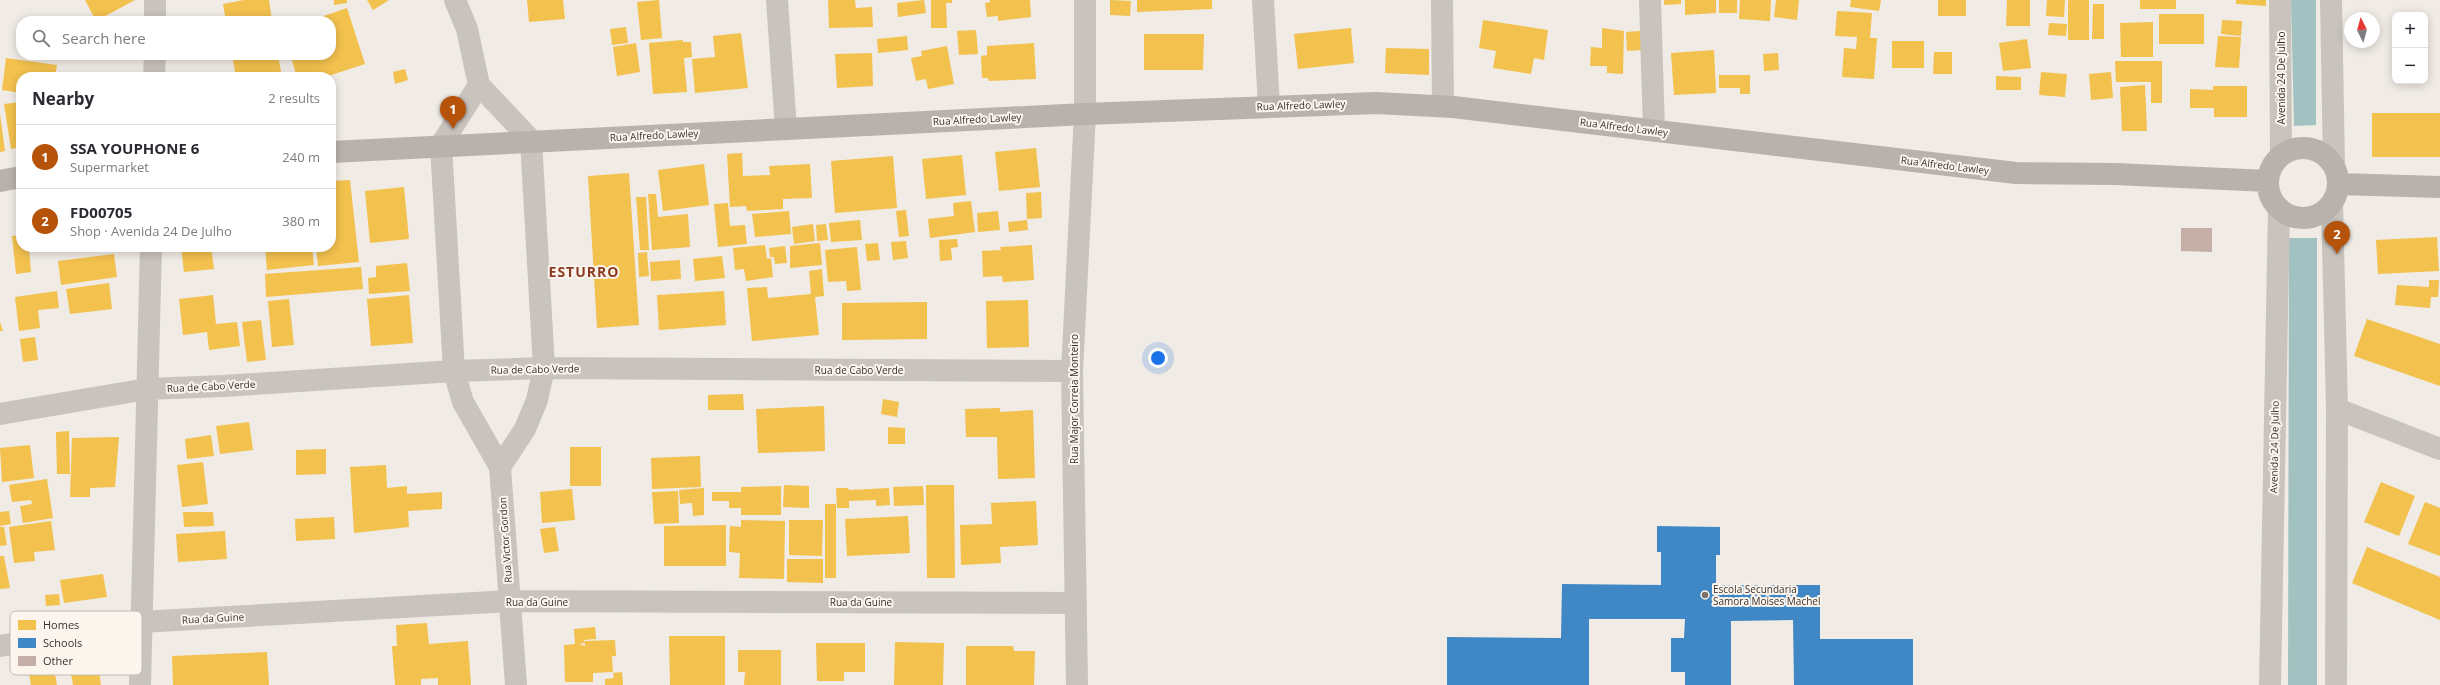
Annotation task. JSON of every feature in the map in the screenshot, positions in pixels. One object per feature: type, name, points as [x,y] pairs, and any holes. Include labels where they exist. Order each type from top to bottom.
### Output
[{"type":"main road","name":"Rua Alfredo Lawley","points":[[336,152],[531,140],[1085,114],[1269,106],[1376,104],[1443,106],[2016,173],[2115,174],[2268,181]]},
{"type":"main road","points":[[2310,148],[2324,154],[2335,184],[2321,213],[2307,218],[2297,217],[2279,208],[2269,191],[2268,181],[2272,167],[2281,155],[2295,149],[2310,148]]},
{"type":"main road","points":[[0,181],[16,178]]},
{"type":"main road","points":[[2335,184],[2440,187]]},
{"type":"street","points":[[155,0],[155,16]]},
{"type":"street","points":[[455,0],[467,29],[479,85],[531,140],[544,368],[536,400],[525,429],[500,467],[463,402],[454,371],[441,145],[479,85]]},
{"type":"street","points":[[777,0],[786,129]]},
{"type":"street","name":"Rua Major Correia Monteiro","points":[[1076,685],[1072,371],[1085,114],[1085,0]]},
{"type":"street","points":[[1263,0],[1269,106]]},
{"type":"street","points":[[1442,0],[1443,106]]},
{"type":"street","points":[[1650,0],[1654,130]]},
{"type":"street","name":"Avenida 24 De Julho","points":[[2280,0],[2281,155]]},
{"type":"street","points":[[2331,0],[2335,184],[2337,409],[2336,685]]},
{"type":"street","points":[[154,72],[155,60]]},
{"type":"street","name":"Avenida 24 De Julho","points":[[2270,685],[2279,208]]},
{"type":"street","points":[[141,611],[151,252]]},
{"type":"street","name":"Rua de Cabo Verde","points":[[0,414],[147,388],[223,386],[454,371],[544,368],[1072,371]]},
{"type":"street","points":[[2337,409],[2440,449]]},
{"type":"street","name":"Rua Victor Gordon","points":[[500,467],[516,685]]},
{"type":"street","name":"Rua da Guine","points":[[142,622],[510,602],[1076,603]]},
{"type":"street","name":"Rua da Guine","points":[[0,646],[10,644]]},
{"type":"street","points":[[140,675],[140,685]]},
{"type":"water","points":[[2291,0],[2316,0],[2316,125],[2294,126]]},
{"type":"water","points":[[2289,238],[2317,238],[2317,685],[2288,685]]},
{"type":"building: Homes","points":[[85,0],[135,0],[105,16],[93,16]]},
{"type":"building: Homes","points":[[244,0],[269,0],[271,16],[225,16],[223,4]]},
{"type":"building: Homes","points":[[334,0],[347,0],[347,3],[334,5]]},
{"type":"building: Homes","points":[[367,0],[389,0],[373,10]]},
{"type":"building: Homes","points":[[527,0],[563,0],[565,19],[529,22]]},
{"type":"building: Homes","points":[[659,0],[662,38],[641,40],[637,2]]},
{"type":"building: Homes","points":[[828,0],[855,0],[856,8],[872,7],[873,27],[829,28]]},
{"type":"building: Homes","points":[[924,0],[926,13],[898,17],[897,3]]},
{"type":"building: Homes","points":[[931,0],[952,0],[952,3],[946,3],[947,28],[931,28]]},
{"type":"building: Homes","points":[[990,0],[1030,0],[1031,17],[998,21],[998,16],[987,17],[985,3],[990,2]]},
{"type":"building: Homes","points":[[1110,0],[1131,1],[1130,16],[1110,15]]},
{"type":"building: Homes","points":[[1137,0],[1212,0],[1212,9],[1137,12]]},
{"type":"building: Homes","points":[[1664,0],[1681,0],[1681,4],[1664,5]]},
{"type":"building: Homes","points":[[1685,0],[1716,0],[1716,13],[1685,15]]},
{"type":"building: Homes","points":[[1719,0],[1737,0],[1737,13],[1719,13]]},
{"type":"building: Homes","points":[[1740,0],[1771,0],[1770,21],[1739,19]]},
{"type":"building: Homes","points":[[1776,0],[1799,0],[1797,20],[1774,17]]},
{"type":"building: Homes","points":[[1851,0],[1881,0],[1879,11],[1850,7]]},
{"type":"building: Homes","points":[[1938,0],[1966,0],[1966,16],[1938,16]]},
{"type":"building: Homes","points":[[2007,0],[2030,0],[2030,26],[2006,26]]},
{"type":"building: Homes","points":[[2047,0],[2065,0],[2064,17],[2046,16]]},
{"type":"building: Homes","points":[[2068,0],[2089,0],[2089,40],[2068,40]]},
{"type":"building: Homes","points":[[2140,0],[2176,0],[2176,9],[2140,9]]},
{"type":"building: Homes","points":[[2236,0],[2266,0],[2266,6],[2236,4]]},
{"type":"building: Homes","points":[[2093,4],[2104,4],[2104,39],[2092,39]]},
{"type":"building: Homes","points":[[347,8],[365,64],[336,73],[336,72],[295,72],[292,60],[336,60],[336,16],[324,16]]},
{"type":"building: Homes","points":[[1837,11],[1872,13],[1870,38],[1877,38],[1874,79],[1842,77],[1844,48],[1856,49],[1857,37],[1835,36]]},
{"type":"building: Homes","points":[[2159,14],[2204,14],[2204,44],[2159,44]]},
{"type":"building: Homes","points":[[1483,20],[1548,30],[1544,60],[1534,58],[1531,74],[1493,68],[1496,51],[1479,48]]},
{"type":"building: Homes","points":[[2222,20],[2242,21],[2241,36],[2221,34]]},
{"type":"building: Homes","points":[[2153,22],[2153,57],[2121,57],[2120,23]]},
{"type":"building: Homes","points":[[2049,23],[2067,24],[2066,36],[2048,35]]},
{"type":"building: Homes","points":[[626,27],[628,43],[612,45],[610,29]]},
{"type":"building: Homes","points":[[1351,28],[1354,63],[1298,69],[1294,34]]},
{"type":"building: Homes","points":[[1602,28],[1624,31],[1623,74],[1607,73],[1607,66],[1590,66],[1591,47],[1602,48]]},
{"type":"building: Homes","points":[[976,30],[978,54],[959,55],[957,31]]},
{"type":"building: Homes","points":[[1640,31],[1642,50],[1627,51],[1626,32]]},
{"type":"building: Homes","points":[[741,33],[748,88],[695,93],[692,59],[715,57],[713,36]]},
{"type":"building: Homes","points":[[1144,34],[1204,34],[1203,70],[1144,70]]},
{"type":"building: Homes","points":[[907,36],[908,50],[878,53],[877,39]]},
{"type":"building: Homes","points":[[2218,36],[2241,37],[2239,68],[2215,67]]},
{"type":"building: Homes","points":[[2027,39],[2031,68],[2003,71],[1999,43]]},
{"type":"building: Homes","points":[[683,40],[683,42],[691,42],[692,57],[684,58],[687,92],[653,94],[649,43]]},
{"type":"building: Homes","points":[[1892,41],[1924,41],[1924,68],[1892,68]]},
{"type":"building: Homes","points":[[636,43],[640,72],[617,76],[613,47]]},
{"type":"building: Homes","points":[[1034,43],[1036,79],[989,81],[988,78],[982,78],[981,56],[987,55],[987,46]]},
{"type":"building: Homes","points":[[947,46],[954,84],[928,89],[926,79],[916,81],[911,58],[922,56],[921,51]]},
{"type":"building: Homes","points":[[1386,48],[1429,49],[1429,75],[1385,73]]},
{"type":"building: Homes","points":[[1714,50],[1716,93],[1674,95],[1671,53]]},
{"type":"building: Homes","points":[[1934,52],[1952,52],[1952,74],[1933,74]]},
{"type":"building: Homes","points":[[872,53],[873,86],[837,88],[835,54]]},
{"type":"building: Homes","points":[[1778,53],[1779,70],[1764,71],[1763,54]]},
{"type":"building: Homes","points":[[6,58],[57,65],[56,72],[16,72],[16,92],[2,90]]},
{"type":"building: Homes","points":[[233,60],[279,60],[281,72],[235,72]]},
{"type":"building: Homes","points":[[2115,61],[2162,61],[2162,103],[2151,103],[2151,82],[2116,82]]},
{"type":"building: Homes","points":[[405,69],[408,80],[395,84],[393,72]]},
{"type":"building: Homes","points":[[2041,72],[2067,74],[2065,97],[2039,95]]},
{"type":"building: Homes","points":[[2111,72],[2113,98],[2091,100],[2089,74]]},
{"type":"building: Homes","points":[[1719,75],[1750,75],[1750,94],[1740,94],[1740,88],[1719,88]]},
{"type":"building: Homes","points":[[1996,76],[2021,77],[2021,90],[1996,90]]},
{"type":"building: Homes","points":[[2145,85],[2147,131],[2122,131],[2120,87]]},
{"type":"building: Homes","points":[[2213,86],[2247,86],[2247,117],[2214,117],[2214,108],[2190,108],[2190,89],[2213,90]]},
{"type":"building: Homes","points":[[16,103],[16,148],[11,149],[4,104]]},
{"type":"building: Homes","points":[[2372,113],[2440,113],[2440,157],[2372,157]]},
{"type":"building: Homes","points":[[0,114],[5,151],[0,152]]},
{"type":"building: Homes","points":[[1036,148],[1040,187],[999,191],[995,152]]},
{"type":"building: Homes","points":[[742,153],[743,176],[770,175],[769,166],[810,164],[812,198],[783,199],[783,209],[747,211],[746,206],[730,207],[727,154]]},
{"type":"building: Homes","points":[[962,155],[966,195],[926,199],[922,159]]},
{"type":"building: Homes","points":[[893,156],[897,208],[835,213],[831,161]]},
{"type":"building: Homes","points":[[704,164],[709,205],[663,211],[658,170]]},
{"type":"building: Homes","points":[[629,173],[639,325],[597,328],[588,176]]},
{"type":"building: Homes","points":[[350,180],[359,262],[318,266],[317,252],[336,252],[336,181]]},
{"type":"building: Homes","points":[[404,187],[409,239],[370,243],[365,191]]},
{"type":"building: Homes","points":[[1041,192],[1042,218],[1027,219],[1026,193]]},
{"type":"building: Homes","points":[[648,194],[656,194],[658,217],[688,214],[690,247],[652,250]]},
{"type":"building: Homes","points":[[636,197],[646,197],[649,250],[640,250]]},
{"type":"building: Homes","points":[[971,201],[975,232],[930,238],[928,219],[954,216],[953,203]]},
{"type":"building: Homes","points":[[728,203],[730,226],[745,225],[747,244],[718,247],[714,204]]},
{"type":"building: Homes","points":[[906,210],[909,236],[899,237],[896,211]]},
{"type":"building: Homes","points":[[789,211],[791,234],[755,237],[752,214]]},
{"type":"building: Homes","points":[[998,211],[1000,230],[978,232],[977,213]]},
{"type":"building: Homes","points":[[860,220],[862,240],[831,242],[829,223]]},
{"type":"building: Homes","points":[[1027,220],[1028,230],[1009,232],[1008,222]]},
{"type":"building: Homes","points":[[813,224],[815,241],[794,244],[792,227]]},
{"type":"building: Homes","points":[[826,224],[828,240],[817,241],[816,225]]},
{"type":"building: Homes","points":[[12,236],[16,236],[16,252],[29,252],[31,272],[16,274]]},
{"type":"building: Homes","points":[[2437,237],[2439,271],[2378,274],[2376,240]]},
{"type":"building: Homes","points":[[957,239],[958,247],[951,248],[952,260],[940,261],[939,240]]},
{"type":"building: Homes","points":[[906,241],[908,258],[893,260],[891,242]]},
{"type":"building: Homes","points":[[820,243],[822,265],[790,268],[790,246]]},
{"type":"building: Homes","points":[[878,243],[880,260],[867,261],[865,244]]},
{"type":"building: Homes","points":[[765,245],[767,259],[771,258],[773,277],[746,281],[744,269],[735,270],[733,248]]},
{"type":"building: Homes","points":[[1032,245],[1034,280],[1003,282],[1002,276],[983,277],[982,251],[1001,250],[1000,247]]},
{"type":"building: Homes","points":[[785,246],[787,263],[775,264],[774,257],[770,257],[769,248]]},
{"type":"building: Homes","points":[[857,247],[861,290],[847,291],[846,281],[828,282],[825,250]]},
{"type":"building: Homes","points":[[182,252],[212,252],[214,269],[184,272]]},
{"type":"building: Homes","points":[[265,252],[313,252],[314,265],[267,270]]},
{"type":"building: Homes","points":[[647,252],[649,276],[639,277],[638,253]]},
{"type":"building: Homes","points":[[114,254],[117,277],[61,285],[58,261]]},
{"type":"building: Homes","points":[[722,256],[725,278],[695,281],[693,259]]},
{"type":"building: Homes","points":[[680,260],[681,279],[651,281],[650,262]]},
{"type":"building: Homes","points":[[407,263],[410,291],[369,294],[368,278],[376,277],[376,266]]},
{"type":"building: Homes","points":[[361,267],[363,289],[266,297],[265,274]]},
{"type":"building: Homes","points":[[822,269],[824,296],[815,297],[819,335],[752,341],[747,288],[767,287],[768,298],[811,294],[809,271]]},
{"type":"building: Homes","points":[[2429,280],[2439,280],[2438,297],[2431,297],[2430,308],[2395,305],[2397,285],[2429,287]]},
{"type":"building: Homes","points":[[109,283],[112,309],[70,314],[66,289]]},
{"type":"building: Homes","points":[[57,291],[59,308],[38,310],[40,328],[19,331],[15,297]]},
{"type":"building: Homes","points":[[724,291],[726,325],[659,330],[657,295]]},
{"type":"building: Homes","points":[[213,295],[216,324],[237,322],[240,346],[209,350],[207,332],[183,335],[179,299]]},
{"type":"building: Homes","points":[[409,295],[413,343],[371,346],[367,299]]},
{"type":"building: Homes","points":[[289,299],[294,345],[272,347],[268,301]]},
{"type":"building: Homes","points":[[1028,300],[1029,347],[987,348],[986,301]]},
{"type":"building: Homes","points":[[927,302],[927,339],[842,340],[842,303]]},
{"type":"building: Homes","points":[[2367,319],[2440,344],[2440,386],[2354,356]]},
{"type":"building: Homes","points":[[261,320],[266,360],[247,362],[242,322]]},
{"type":"building: Homes","points":[[0,322],[3,331],[0,331]]},
{"type":"building: Homes","points":[[35,337],[38,360],[23,362],[20,339]]},
{"type":"building: Homes","points":[[743,394],[744,410],[708,410],[708,395]]},
{"type":"building: Homes","points":[[883,399],[899,402],[897,417],[881,414]]},
{"type":"building: Homes","points":[[824,406],[825,451],[758,453],[756,409]]},
{"type":"building: Homes","points":[[1000,408],[1000,412],[1033,410],[1035,478],[998,479],[997,437],[966,437],[965,409]]},
{"type":"building: Homes","points":[[249,422],[253,450],[220,454],[216,426]]},
{"type":"building: Homes","points":[[888,427],[905,428],[905,444],[888,444]]},
{"type":"building: Homes","points":[[69,431],[70,474],[57,474],[56,432]]},
{"type":"building: Homes","points":[[211,435],[214,456],[187,459],[185,439]]},
{"type":"building: Homes","points":[[119,437],[115,487],[90,488],[90,497],[70,497],[72,438]]},
{"type":"building: Homes","points":[[30,445],[34,478],[2,482],[0,448]]},
{"type":"building: Homes","points":[[570,447],[601,447],[601,486],[570,486]]},
{"type":"building: Homes","points":[[326,449],[326,474],[296,475],[296,450]]},
{"type":"building: Homes","points":[[700,456],[701,487],[652,489],[651,458]]},
{"type":"building: Homes","points":[[203,462],[208,504],[182,507],[177,465]]},
{"type":"building: Homes","points":[[386,465],[387,488],[407,486],[407,494],[442,492],[442,509],[408,511],[409,527],[354,533],[350,467]]},
{"type":"building: Homes","points":[[47,479],[53,518],[23,523],[20,506],[32,504],[31,500],[12,502],[9,485]]},
{"type":"building: Homes","points":[[2381,482],[2415,496],[2399,536],[2364,522]]},
{"type":"building: Homes","points":[[784,485],[809,486],[809,508],[783,507]]},
{"type":"building: Homes","points":[[926,485],[954,485],[955,578],[927,578]]},
{"type":"building: Homes","points":[[781,486],[781,515],[741,515],[741,508],[729,508],[729,501],[712,501],[712,492],[741,492],[741,487]]},
{"type":"building: Homes","points":[[923,486],[924,505],[894,506],[893,487]]},
{"type":"building: Homes","points":[[704,488],[704,515],[693,516],[692,503],[680,504],[679,490]]},
{"type":"building: Homes","points":[[836,488],[848,488],[849,490],[889,488],[890,505],[876,506],[876,500],[849,501],[849,508],[837,508]]},
{"type":"building: Homes","points":[[572,489],[575,520],[542,523],[540,492]]},
{"type":"building: Homes","points":[[678,491],[679,523],[654,524],[652,492]]},
{"type":"building: Homes","points":[[1036,501],[1038,545],[1000,547],[1001,563],[961,565],[960,525],[992,524],[991,503]]},
{"type":"building: Homes","points":[[2425,502],[2440,508],[2440,556],[2408,544]]},
{"type":"building: Homes","points":[[825,504],[836,504],[836,578],[825,578]]},
{"type":"building: Homes","points":[[9,511],[11,524],[0,526],[0,512]]},
{"type":"building: Homes","points":[[183,512],[213,512],[214,526],[184,527]]},
{"type":"building: Homes","points":[[908,516],[910,553],[847,556],[845,519]]},
{"type":"building: Homes","points":[[334,517],[335,539],[296,541],[295,519]]},
{"type":"building: Homes","points":[[741,520],[785,521],[784,579],[739,578],[740,553],[729,552],[730,526],[741,527]]},
{"type":"building: Homes","points":[[789,520],[823,520],[822,556],[789,555]]},
{"type":"building: Homes","points":[[51,521],[55,550],[34,552],[35,561],[14,563],[9,527]]},
{"type":"building: Homes","points":[[726,525],[726,566],[664,566],[664,526]]},
{"type":"building: Homes","points":[[0,527],[4,527],[7,545],[0,546]]},
{"type":"building: Homes","points":[[555,527],[559,551],[544,553],[540,529]]},
{"type":"building: Homes","points":[[225,531],[227,559],[178,562],[176,534]]},
{"type":"building: Homes","points":[[2367,547],[2440,577],[2440,620],[2352,583]]},
{"type":"building: Homes","points":[[0,556],[4,556],[10,588],[0,589]]},
{"type":"building: Homes","points":[[787,559],[823,559],[823,583],[787,582]]},
{"type":"building: Homes","points":[[103,574],[107,597],[64,603],[60,580]]},
{"type":"building: Homes","points":[[59,594],[60,605],[46,606],[45,595]]},
{"type":"building: Homes","points":[[427,623],[429,644],[468,641],[471,685],[438,685],[438,678],[421,679],[421,685],[395,685],[392,646],[397,646],[396,625]]},
{"type":"building: Homes","points":[[595,627],[596,639],[584,640],[585,643],[585,641],[615,640],[616,656],[612,656],[613,672],[593,673],[593,682],[565,682],[564,645],[575,644],[574,629]]},
{"type":"building: Homes","points":[[669,636],[725,636],[725,685],[670,685]]},
{"type":"building: Homes","points":[[895,642],[944,643],[943,685],[894,685]]},
{"type":"building: Homes","points":[[816,643],[865,643],[865,672],[844,672],[844,681],[817,681]]},
{"type":"building: Homes","points":[[966,646],[1013,646],[1014,651],[1035,651],[1034,685],[966,685]]},
{"type":"building: Homes","points":[[738,650],[781,650],[781,685],[744,685],[745,672],[738,672]]},
{"type":"building: Homes","points":[[267,652],[269,685],[173,685],[172,656]]},
{"type":"building: Homes","points":[[622,672],[623,685],[605,685],[605,679],[614,678],[613,673]]},
{"type":"building: Homes","points":[[29,675],[55,675],[57,685],[31,685]]},
{"type":"building: Homes","points":[[71,675],[99,675],[101,685],[73,685]]},
{"type":"building: Schools","points":[[1657,526],[1720,527],[1720,555],[1716,555],[1716,585],[1820,585],[1820,639],[1913,639],[1913,685],[1794,685],[1793,620],[1731,621],[1731,685],[1685,685],[1685,672],[1671,672],[1671,638],[1684,638],[1685,619],[1589,619],[1589,685],[1447,685],[1447,637],[1561,638],[1562,584],[1661,585],[1661,552],[1657,552]]},
{"type":"building: Other","points":[[2181,228],[2212,228],[2212,252],[2181,251]]},
{"type":"place","name":"SSA YOUPHONE 6","points":[[453,129]]},
{"type":"place","name":"FD00705","points":[[2337,254]]},
{"type":"place","name":"Escola Secundaria Samora Moises Machel","points":[[1705,595]]},
{"type":"district","name":"ESTURRO","points":[[584,272]]}]
